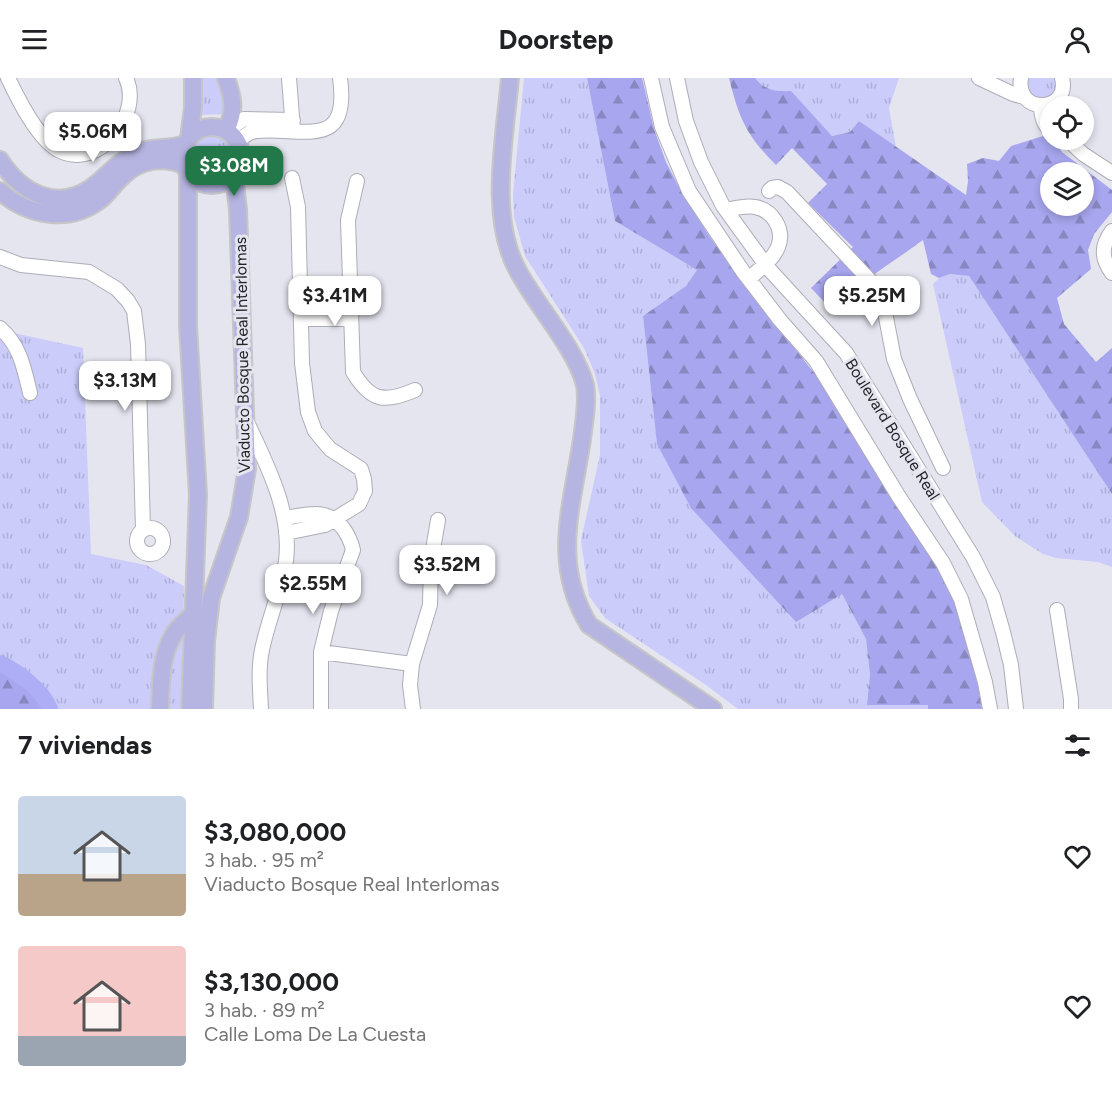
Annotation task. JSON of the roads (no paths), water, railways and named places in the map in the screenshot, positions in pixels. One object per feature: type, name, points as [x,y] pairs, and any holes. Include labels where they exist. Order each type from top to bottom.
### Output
[{"type":"main road","points":[[190,709],[198,495],[188,326],[186,170],[182,152],[187,141],[193,108],[192,78]]},
{"type":"main road","points":[[0,191],[26,208],[57,215],[88,207],[101,199],[123,175],[136,166],[159,160],[169,160],[186,170],[198,182],[210,186],[223,183],[234,176],[241,158],[231,134],[233,110],[226,78]]},
{"type":"main road","points":[[510,78],[501,207],[503,233],[516,269],[574,358],[585,386],[585,415],[567,535],[568,574],[572,591],[589,625],[713,709]]},
{"type":"main road","points":[[0,160],[19,184],[32,192],[48,198],[65,199],[89,189],[112,167],[138,152],[173,148],[187,141],[198,130],[209,127],[231,134]]},
{"type":"main road","name":"Viaducto Bosque Real Interlomas","points":[[204,709],[211,598],[239,517],[247,470],[238,210],[234,176]]},
{"type":"main road","points":[[160,709],[161,673],[165,652],[175,632],[194,613]]},
{"type":"street","points":[[8,79],[43,137],[58,150],[78,155],[96,152],[112,138],[129,107],[130,92],[126,78]]},
{"type":"street","points":[[289,78],[293,126]]},
{"type":"street","points":[[231,134],[293,126],[325,130],[334,124],[343,106],[340,78]]},
{"type":"street","name":"Boulevard Bosque Real","points":[[651,78],[662,127],[689,191],[749,279],[780,320],[816,361],[899,497],[943,563],[961,599],[985,682],[990,709]]},
{"type":"street","name":"Boulevard Bosque Real","points":[[678,78],[686,121],[701,162],[726,210],[765,264],[795,300],[846,353],[973,558],[993,597],[1003,632],[1011,665],[1016,709]]},
{"type":"street","points":[[979,78],[1012,94],[1024,97]]},
{"type":"street","points":[[1021,78],[1019,87],[1024,97],[1031,103],[1040,104]]},
{"type":"street","points":[[1060,96],[1064,85],[1062,78]]},
{"type":"street","points":[[1079,150],[1112,173]]},
{"type":"street","points":[[286,533],[318,528],[335,519],[359,504],[365,491],[361,469],[330,449],[315,431],[308,412],[304,385],[298,207],[292,178]]},
{"type":"street","points":[[357,181],[348,220],[353,372],[361,385],[380,399],[396,398],[415,390]]},
{"type":"street","points":[[726,210],[744,207],[764,199],[778,187],[787,192],[877,288],[885,312],[894,359],[910,399],[943,468]]},
{"type":"street","points":[[749,279],[775,254],[779,245],[778,225],[764,199]]},
{"type":"street","points":[[1112,231],[1104,246],[1103,256],[1105,264],[1112,273]]},
{"type":"street","points":[[0,257],[21,266],[89,272],[117,288],[129,301],[134,311],[138,344],[142,530]]},
{"type":"street","points":[[301,319],[350,319]]},
{"type":"street","points":[[0,328],[9,335],[22,358],[30,393]]},
{"type":"street","points":[[247,420],[266,462],[285,518],[286,533],[286,561],[262,649],[261,709]]},
{"type":"street","points":[[285,518],[323,514],[335,519],[348,535],[353,550],[331,611],[321,652],[321,709]]},
{"type":"street","points":[[413,709],[410,685],[412,664],[430,605],[432,584],[430,561],[438,520]]},
{"type":"street","points":[[1057,610],[1071,709]]},
{"type":"street","points":[[321,652],[412,664]]},
{"type":"waterway","points":[[0,663],[29,682],[50,709]]}]
